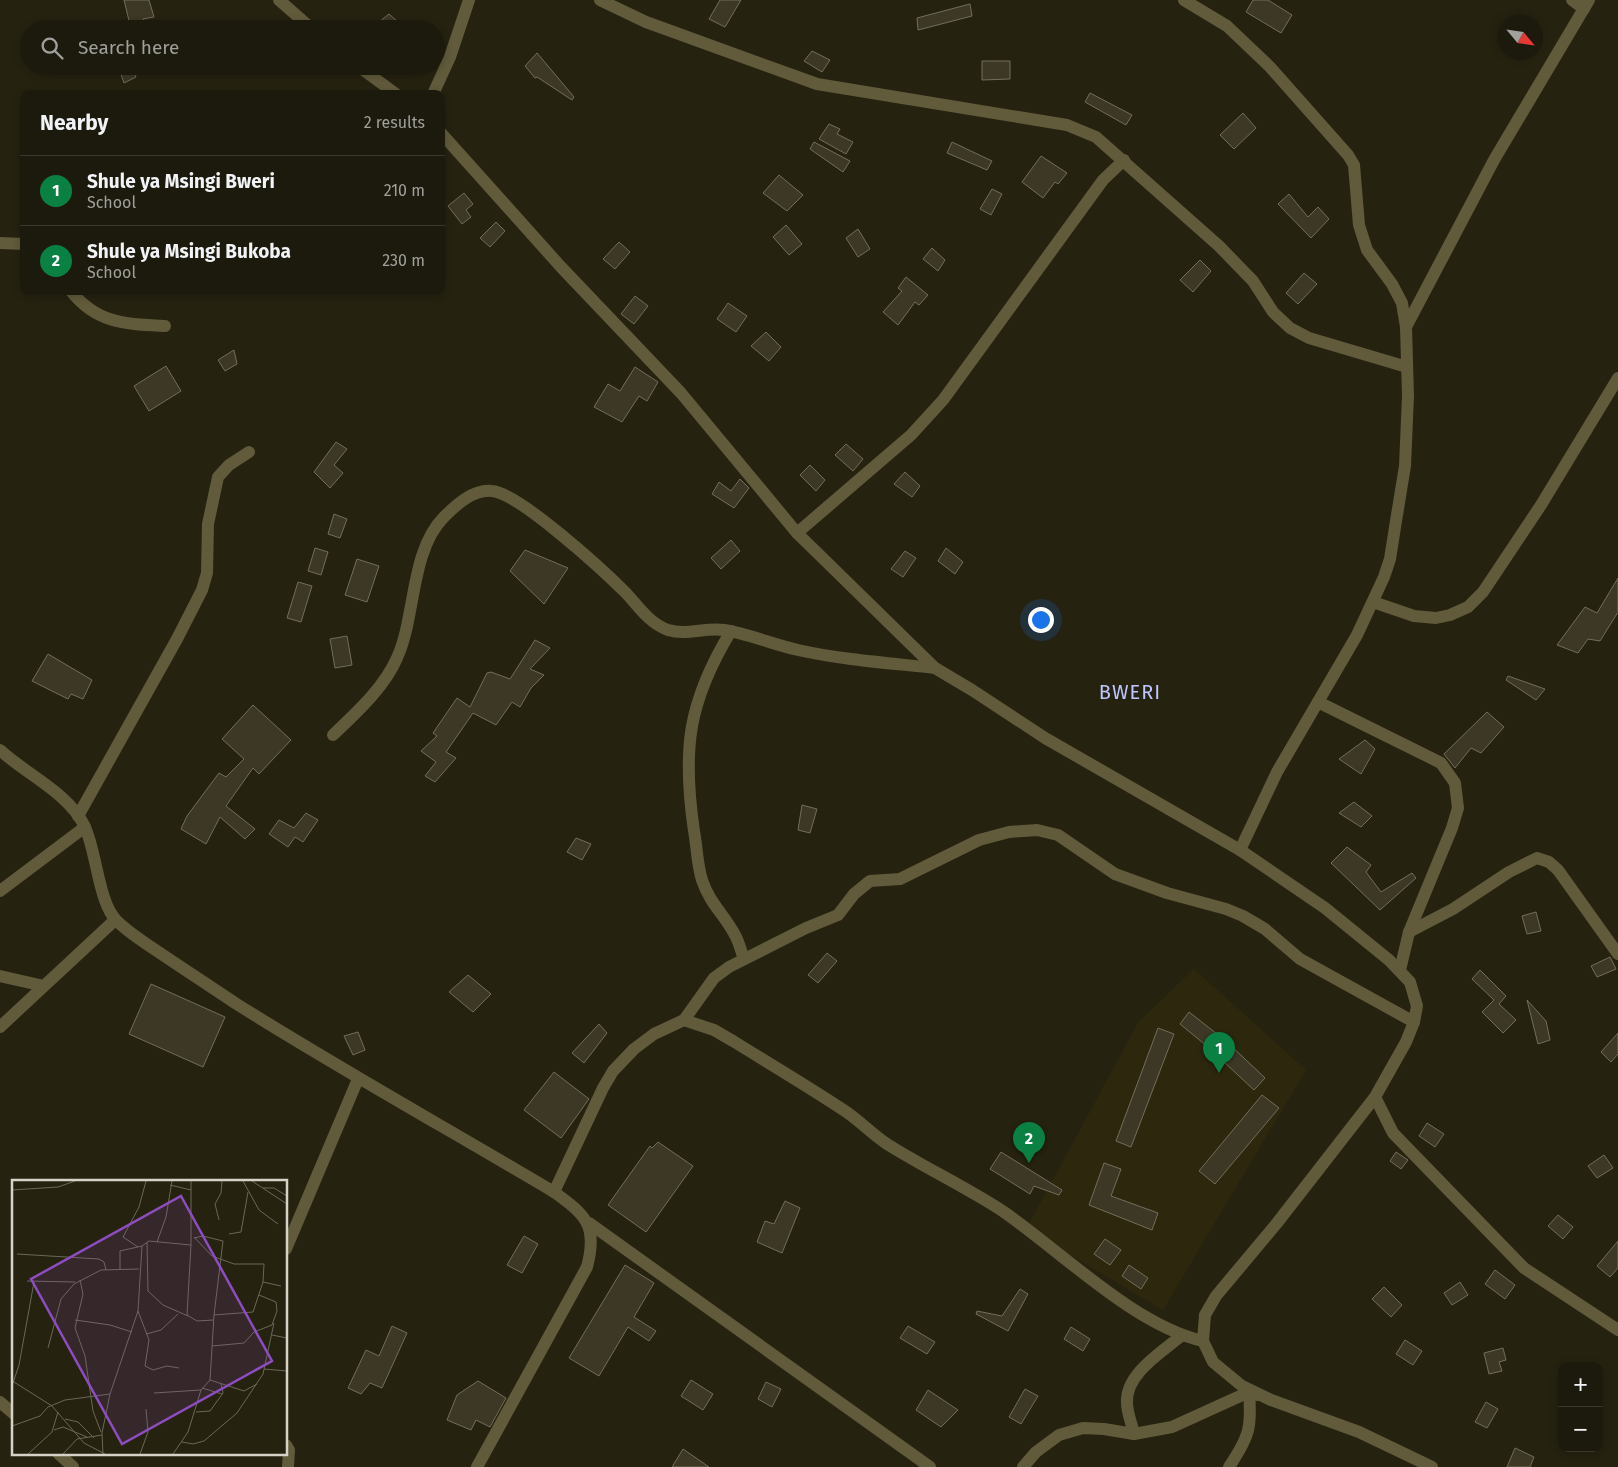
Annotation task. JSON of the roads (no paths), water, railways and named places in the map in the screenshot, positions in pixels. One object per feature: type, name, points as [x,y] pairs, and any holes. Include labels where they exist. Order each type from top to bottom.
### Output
[{"type":"street","points":[[279,0],[302,20]]},
{"type":"street","points":[[445,67],[469,0]]},
{"type":"street","points":[[600,0],[646,22],[817,84],[1066,125],[1096,137],[1219,246],[1253,281],[1273,312],[1290,328],[1309,338],[1407,367]]},
{"type":"street","points":[[1184,0],[1227,26],[1270,67],[1348,155],[1354,165],[1359,225],[1367,250],[1392,284],[1402,303],[1406,327],[1407,367],[1404,466],[1390,559],[1373,602],[1357,635],[1277,772],[1240,850]]},
{"type":"street","points":[[1406,327],[1494,160],[1586,4],[1572,0]]},
{"type":"street","points":[[370,75],[391,90]]},
{"type":"street","points":[[434,90],[441,75]]},
{"type":"street","points":[[445,138],[561,267],[681,393],[797,533],[935,668],[1045,738],[1240,850],[1325,908],[1400,970],[1410,982],[1417,1006],[1414,1022],[1406,1042],[1375,1097],[1277,1223],[1216,1296],[1205,1315],[1203,1341],[1212,1362],[1242,1386],[1271,1400]]},
{"type":"street","points":[[797,533],[911,435],[943,400],[1103,180],[1124,160]]},
{"type":"street","points":[[0,243],[20,244]]},
{"type":"street","points":[[75,295],[91,311],[106,319],[128,324],[165,326]]},
{"type":"street","points":[[1373,602],[1414,616],[1436,618],[1450,615],[1468,607],[1483,592],[1530,522],[1618,378]]},
{"type":"street","points":[[0,891],[82,821],[202,590],[207,573],[208,524],[218,477],[229,465],[249,452]]},
{"type":"street","points":[[333,736],[373,694],[397,659],[407,628],[413,588],[430,536],[442,519],[476,493],[491,490],[506,494],[522,505],[597,567],[653,623],[678,633],[731,631],[787,648],[835,658],[935,668]]},
{"type":"street","points":[[731,631],[715,658],[698,699],[691,731],[688,764],[693,819],[702,878],[712,904],[735,935],[744,960]]},
{"type":"street","points":[[1318,702],[1441,763],[1455,783],[1458,808],[1452,828],[1409,932],[1400,970]]},
{"type":"street","points":[[0,750],[64,799],[82,821],[103,895],[116,920],[204,982],[358,1079],[554,1192],[570,1203],[589,1223],[930,1467]]},
{"type":"street","points":[[554,1192],[613,1071],[654,1034],[684,1020],[714,978],[806,928],[838,914],[854,894],[870,881],[900,879],[979,840],[1009,832],[1037,830],[1058,835],[1115,874],[1167,893],[1226,909],[1243,916],[1265,929],[1300,959],[1414,1022]]},
{"type":"street","points":[[1409,932],[1453,909],[1509,872],[1537,858],[1549,862],[1558,870],[1618,954]]},
{"type":"street","points":[[0,1027],[116,920]]},
{"type":"street","points":[[0,976],[44,986]]},
{"type":"street","points":[[684,1020],[714,1030],[837,1106],[885,1143],[963,1186],[1037,1235],[1103,1288],[1181,1336],[1203,1341]]},
{"type":"street","points":[[288,1244],[358,1079]]},
{"type":"street","points":[[1375,1097],[1393,1133],[1524,1268],[1618,1330]]},
{"type":"street","points":[[477,1467],[587,1267],[592,1247],[589,1223]]},
{"type":"street","points":[[1134,1434],[1127,1403],[1131,1384],[1146,1366],[1181,1336]]},
{"type":"street","points":[[1229,1467],[1243,1445],[1251,1423],[1249,1392]]},
{"type":"street","points":[[1023,1467],[1036,1452],[1059,1435],[1083,1428],[1134,1434],[1172,1427],[1249,1392],[1359,1432],[1432,1467]]},
{"type":"street","points":[[0,1402],[12,1412]]},
{"type":"street","points":[[288,1448],[288,1467]]},
{"type":"street","points":[[59,1454],[73,1467]]},
{"type":"place","name":"Shule ya Msingi Bweri","points":[[1219,1073]]},
{"type":"place","name":"Shule ya Msingi Bukoba","points":[[1029,1163]]},
{"type":"district","name":"BWERI","points":[[1130,692]]}]
